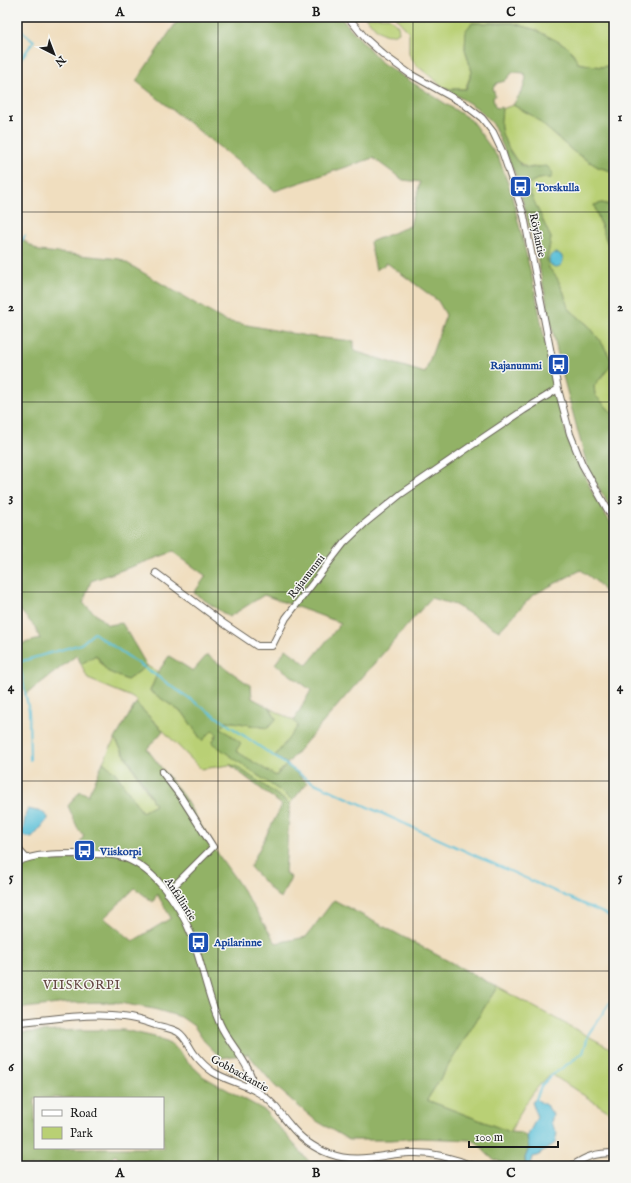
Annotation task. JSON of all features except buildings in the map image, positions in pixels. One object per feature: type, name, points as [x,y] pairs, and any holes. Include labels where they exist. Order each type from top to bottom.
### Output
[{"type":"street","name":"Röyläntie","points":[[348,17],[366,39],[385,56],[410,74],[464,104],[482,118],[493,132],[502,151],[524,216],[558,389],[570,434],[579,458],[614,521]]},
{"type":"street","name":"Rajanummi","points":[[156,573],[222,623],[257,646],[272,646],[286,618],[344,543],[364,524],[401,494],[524,410],[558,389]]},
{"type":"street","points":[[162,772],[182,797],[213,847],[167,893]]},
{"type":"street","points":[[17,848],[26,858]]},
{"type":"street","name":"Anfallintie","points":[[17,862],[26,858],[37,856],[103,854],[119,856],[134,862],[157,879],[184,920],[191,935],[208,993],[220,1025],[250,1072],[251,1080],[247,1087]]},
{"type":"street","name":"Gobbackantie","points":[[17,1022],[77,1017],[112,1016],[133,1018],[178,1032],[205,1066],[215,1073],[264,1096],[272,1103],[294,1131],[311,1145],[330,1154],[347,1158],[368,1159],[409,1153],[421,1153],[449,1157],[472,1166]]},
{"type":"street","points":[[572,1166],[590,1155],[614,1152]]},
{"type":"street","points":[[345,1166],[347,1158]]},
{"type":"green space","points":[[180,17],[340,17],[382,63],[471,120],[499,159],[511,192],[534,286],[550,367],[566,434],[594,496],[614,528],[614,604],[598,583],[581,570],[533,595],[499,631],[455,605],[431,598],[287,764],[275,756],[298,726],[294,721],[311,690],[275,664],[286,649],[307,665],[341,623],[264,595],[229,617],[194,593],[206,576],[173,552],[91,581],[83,603],[108,625],[122,623],[147,666],[127,680],[107,671],[96,655],[81,664],[77,655],[25,695],[17,654],[17,645],[40,639],[35,627],[17,607],[17,236],[39,251],[120,259],[225,321],[313,337],[354,341],[354,351],[425,373],[446,315],[438,301],[387,263],[376,270],[370,242],[410,226],[420,182],[403,180],[373,158],[275,191],[136,81]]},
{"type":"green space","points":[[365,17],[389,17],[398,26],[399,32],[388,35],[384,34],[376,29]]},
{"type":"green space","points":[[395,17],[613,17],[614,65],[601,67],[578,63],[573,53],[536,30],[513,23],[472,23],[466,31],[465,49],[472,72],[465,89],[446,89],[415,64],[409,54],[409,32]]},
{"type":"green space","points":[[472,23],[513,23],[536,30],[565,45],[573,53],[578,63],[601,67],[614,65],[614,172],[598,167],[574,152],[533,116],[513,105],[523,89],[526,78],[524,73],[513,72],[505,81],[497,83],[493,88],[495,95],[493,98],[495,107],[501,107],[502,133],[514,158],[523,166],[528,168],[547,166],[553,173],[551,178],[538,179],[527,186],[551,238],[547,259],[549,268],[557,278],[564,293],[568,308],[590,327],[611,359],[610,367],[594,386],[595,395],[614,415],[614,514],[588,469],[561,369],[535,247],[516,176],[493,124],[477,108],[446,89],[466,89],[472,72],[465,49],[466,30]]},
{"type":"green space","points":[[513,105],[533,116],[574,152],[598,167],[614,172],[614,206],[602,203],[594,205],[614,258],[614,415],[595,395],[594,385],[600,379],[611,359],[590,327],[568,308],[564,293],[557,278],[549,268],[547,259],[551,238],[526,186],[538,179],[551,178],[538,166],[528,168],[517,161],[506,144],[501,131],[500,120],[502,109]]},
{"type":"green space","points":[[602,203],[614,206],[614,258],[594,205]]},
{"type":"green space","points":[[95,655],[107,671],[127,680],[147,666],[158,672],[150,691],[184,714],[202,741],[213,730],[217,733],[213,743],[293,800],[290,804],[236,766],[230,765],[201,769],[136,703],[138,701],[88,679],[81,664]]},
{"type":"green space","points":[[207,655],[251,686],[252,698],[270,708],[276,719],[268,728],[227,721],[221,728],[241,743],[236,751],[276,776],[287,764],[307,783],[293,800],[212,743],[217,734],[213,730],[202,741],[184,714],[150,691],[158,672],[169,656],[193,671]]},
{"type":"green space","points":[[136,703],[163,731],[147,749],[183,796],[220,857],[276,943],[306,937],[334,900],[497,987],[427,1100],[510,1132],[521,1133],[527,1137],[529,1148],[525,1158],[525,1166],[511,1165],[491,1158],[478,1144],[472,1140],[419,1138],[349,1140],[315,1120],[275,1086],[248,1054],[221,1058],[204,1041],[194,1026],[181,1017],[154,1009],[114,1002],[66,1003],[17,1009],[17,866],[26,861],[33,860],[78,858],[79,846],[84,835],[79,831],[68,806],[80,791],[88,795],[103,762],[115,772],[142,812],[155,805],[145,786],[115,739]],"holes":[[[135,888],[153,902],[157,894],[171,918],[133,941],[104,918]]]},
{"type":"green space","points":[[270,708],[294,721],[299,726],[275,756],[287,764],[275,776],[235,751],[221,728],[227,721],[268,728],[276,719]]},
{"type":"green space","points":[[115,739],[155,805],[142,812],[115,772],[103,762]]},
{"type":"green space","points":[[230,765],[236,766],[290,804],[285,873],[291,877],[280,899],[250,867],[282,805]]},
{"type":"green space","points":[[497,987],[614,1050],[614,1115],[551,1074],[532,1094],[510,1132],[427,1100]]},
{"type":"green space","points":[[81,1030],[124,1030],[155,1037],[174,1046],[204,1077],[264,1110],[313,1166],[127,1166],[115,1155],[104,1166],[17,1166],[17,1033]]},
{"type":"water","points":[[553,253],[559,253],[563,257],[563,263],[559,267],[553,267],[549,263],[549,257]]},
{"type":"water","points":[[28,809],[42,812],[48,817],[48,819],[32,838],[22,836],[26,812]]},
{"type":"water","points":[[536,1099],[547,1106],[553,1114],[551,1123],[557,1133],[555,1143],[539,1155],[533,1157],[531,1166],[527,1166],[525,1158],[529,1148],[527,1137],[537,1117],[532,1102]]},
{"type":"waterway","points":[[17,24],[24,33],[34,41],[17,64]]},
{"type":"waterway","points":[[17,246],[25,236]]},
{"type":"waterway","points":[[30,760],[29,711],[19,662],[81,644],[94,633],[310,781],[614,918]]},
{"type":"waterway","points":[[537,1101],[536,1099],[542,1085],[551,1076],[583,1053],[589,1033],[614,997]]},
{"type":"place","name":"Torskulla","points":[[520,187]]},
{"type":"place","name":"Rajanummi","points":[[558,365]]},
{"type":"place","name":"Viiskorpi","points":[[85,851]]},
{"type":"place","name":"Apilarinne","points":[[198,942]]},
{"type":"district","name":"VIISKORPI","points":[[82,984]]}]
